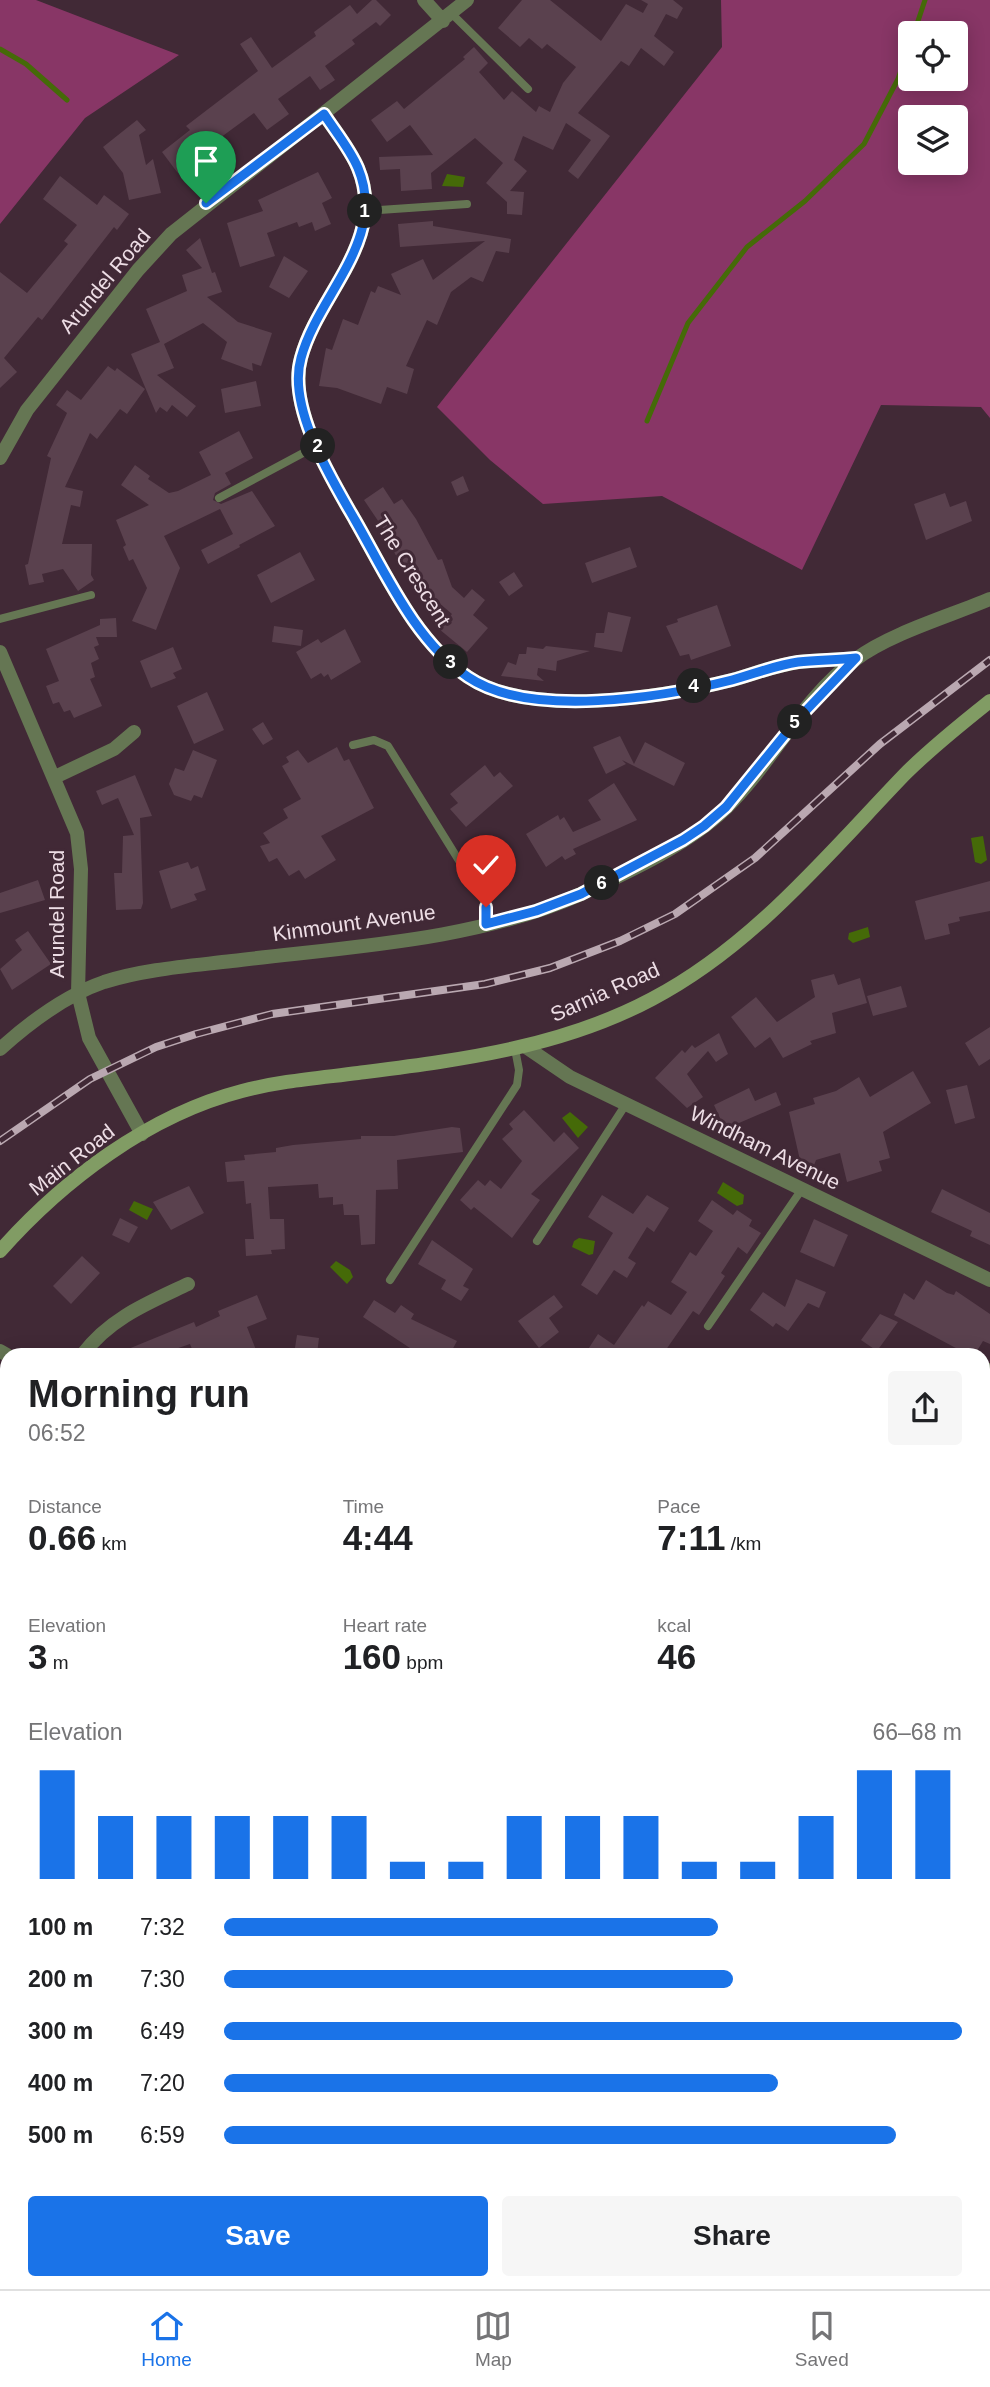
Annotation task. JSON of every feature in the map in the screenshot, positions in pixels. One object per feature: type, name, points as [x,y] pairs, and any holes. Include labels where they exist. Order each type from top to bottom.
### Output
[{"type":"main road","name":"Sarnia Road","points":[[142,1134],[199,1106],[240,1091],[521,1048],[652,999],[724,952],[791,893],[907,772],[990,701]]},
{"type":"main road","name":"Main Road","points":[[0,1251],[71,1183],[142,1134]]},
{"type":"street","points":[[425,0],[447,17]]},
{"type":"street","name":"Arundel Road","points":[[0,458],[27,410],[138,270],[171,234],[206,203],[324,114],[467,0]]},
{"type":"street","name":"The Crescent","points":[[324,114],[358,167],[365,211],[360,240],[301,359],[298,386],[301,410],[339,492],[411,617],[440,653],[469,678],[494,689],[559,701],[613,700],[731,680],[799,662],[856,658]]},
{"type":"street","name":"Kinmount Avenue","points":[[0,1049],[23,1028],[78,993],[105,982],[143,974],[390,942],[486,924],[536,911],[581,894],[704,826],[726,807],[796,721],[856,658],[990,599]]},
{"type":"street","name":"Arundel Road","points":[[0,653],[72,817],[79,849],[78,993],[89,1038],[142,1134]]},
{"type":"street","points":[[55,776],[114,749],[134,732]]},
{"type":"street","name":"Windham Avenue","points":[[521,1048],[563,1073],[990,1279]]},
{"type":"street","points":[[88,1348],[98,1334],[113,1322],[188,1284]]},
{"type":"lane","points":[[447,17],[528,89]]},
{"type":"lane","points":[[365,211],[467,204]]},
{"type":"lane","points":[[219,498],[318,445]]},
{"type":"lane","points":[[0,619],[91,595]]},
{"type":"lane","points":[[353,745],[374,740],[388,746],[484,901],[486,924]]},
{"type":"lane","points":[[390,1280],[516,1086],[521,1048]]},
{"type":"lane","points":[[537,1241],[626,1104]]},
{"type":"lane","points":[[708,1326],[802,1189]]},
{"type":"shaded area","points":[[0,0],[36,0],[179,55],[85,118],[0,224]]},
{"type":"shaded area","points":[[721,0],[990,0],[990,418],[981,407],[881,405],[802,570],[662,496],[543,504],[490,460],[437,407],[722,47]]},
{"type":"shaded area","points":[[447,174],[465,177],[463,187],[442,186]]},
{"type":"shaded area","points":[[983,836],[987,860],[981,864],[975,862],[971,838]]},
{"type":"shaded area","points":[[868,927],[870,937],[853,943],[848,939],[849,933]]},
{"type":"shaded area","points":[[570,1112],[588,1127],[578,1138],[562,1118]]},
{"type":"shaded area","points":[[723,1182],[744,1195],[743,1204],[737,1206],[717,1193]]},
{"type":"shaded area","points":[[134,1201],[153,1209],[147,1220],[129,1210]]},
{"type":"shaded area","points":[[579,1238],[595,1241],[593,1254],[589,1255],[572,1247],[574,1241]]},
{"type":"shaded area","points":[[336,1261],[350,1270],[353,1277],[347,1284],[330,1267]]},
{"type":"building","points":[[372,0],[376,0],[391,15],[380,26],[376,22],[352,40],[355,44],[325,66],[335,80],[320,90],[310,76],[278,99],[289,114],[267,130],[254,113],[194,157],[197,161],[180,174],[177,172],[162,152],[190,130],[186,126],[258,71],[240,44],[251,37],[272,68],[316,36],[314,32],[350,5],[357,14]]},
{"type":"building","points":[[522,0],[550,0],[601,41],[626,4],[643,13],[648,4],[641,0],[673,0],[683,8],[677,19],[666,14],[654,36],[674,52],[664,66],[641,48],[629,66],[621,61],[578,113],[610,136],[578,179],[568,171],[591,140],[566,123],[553,150],[523,136],[514,160],[527,171],[510,191],[524,192],[522,215],[507,214],[507,202],[486,183],[503,163],[475,138],[431,173],[432,189],[401,191],[400,169],[380,170],[379,157],[433,155],[410,125],[387,142],[371,120],[397,101],[404,109],[465,59],[463,57],[474,47],[488,63],[479,72],[504,100],[512,91],[536,112],[539,106],[550,112],[563,83],[576,67],[547,44],[542,49],[529,38],[520,47],[498,28]]},
{"type":"building","points":[[137,120],[146,130],[139,135],[146,165],[153,159],[161,193],[129,200],[123,173],[103,147]]},
{"type":"building","points":[[318,172],[332,198],[322,203],[331,224],[315,231],[312,222],[299,227],[297,222],[267,233],[275,256],[240,267],[227,223],[263,211],[258,200]]},
{"type":"building","points":[[60,176],[97,205],[104,195],[129,214],[117,230],[114,227],[42,320],[38,317],[4,358],[17,372],[0,388],[0,272],[27,293],[68,244],[64,241],[77,225],[43,199]]},
{"type":"building","points":[[433,221],[433,226],[511,239],[509,253],[496,251],[483,282],[471,277],[451,292],[437,325],[427,320],[406,366],[414,369],[407,394],[387,387],[381,404],[337,388],[319,386],[326,348],[332,350],[343,319],[358,325],[371,291],[375,293],[378,286],[401,295],[391,274],[423,259],[433,280],[485,241],[400,247],[398,224]]},
{"type":"building","points":[[200,238],[222,292],[207,297],[238,322],[272,333],[261,366],[252,363],[253,371],[221,359],[227,342],[203,323],[164,344],[174,368],[157,375],[196,406],[187,417],[172,405],[167,412],[160,407],[156,413],[131,354],[160,342],[146,309],[187,291],[182,275],[202,268],[186,250]]},
{"type":"building","points":[[284,256],[308,271],[289,298],[269,287]]},
{"type":"building","points":[[108,366],[115,371],[117,368],[145,389],[127,414],[120,409],[97,439],[90,433],[65,487],[83,491],[80,507],[71,505],[62,544],[92,544],[91,575],[94,580],[78,591],[63,569],[42,574],[44,582],[29,585],[25,565],[28,564],[51,458],[47,456],[67,413],[56,405],[67,390],[81,400]]},
{"type":"building","points":[[256,381],[261,406],[225,413],[221,389]]},
{"type":"building","points":[[239,431],[253,458],[225,473],[231,484],[215,493],[213,500],[221,504],[252,491],[275,526],[208,564],[201,550],[233,534],[220,509],[164,536],[180,568],[156,630],[132,621],[147,588],[133,559],[129,561],[116,520],[149,505],[121,485],[135,465],[150,476],[148,479],[169,493],[178,491],[211,475],[199,452]]},
{"type":"building","points":[[463,476],[469,491],[457,496],[451,482]]},
{"type":"building","points":[[383,487],[394,504],[402,499],[416,519],[438,560],[442,559],[452,587],[464,598],[472,589],[485,600],[473,615],[488,628],[467,652],[439,629],[452,614],[424,590],[414,562],[404,569],[391,547],[395,546],[364,500]]},
{"type":"building","points":[[945,493],[950,507],[966,501],[972,521],[926,540],[914,504]]},
{"type":"building","points":[[630,547],[637,567],[592,583],[585,563]]},
{"type":"building","points":[[300,552],[315,580],[271,603],[257,575]]},
{"type":"building","points":[[514,572],[523,586],[509,596],[499,582]]},
{"type":"building","points":[[717,605],[731,646],[691,660],[689,654],[680,656],[666,626],[678,622],[677,619]]},
{"type":"building","points":[[608,612],[631,617],[622,652],[594,647],[596,633],[604,633]]},
{"type":"building","points":[[116,618],[117,637],[96,637],[99,645],[94,647],[99,659],[91,663],[95,677],[90,679],[102,706],[74,718],[70,710],[64,712],[59,702],[53,704],[46,686],[59,681],[46,649],[100,625],[100,619]]},
{"type":"building","points":[[274,626],[303,630],[301,646],[272,642]]},
{"type":"building","points":[[345,629],[361,662],[331,680],[328,674],[324,677],[321,673],[311,679],[296,652],[318,639],[321,643]]},
{"type":"building","points":[[546,646],[590,651],[557,661],[556,671],[538,668],[537,675],[544,681],[501,676],[508,662],[516,665],[519,654],[526,654],[527,647],[543,649]]},
{"type":"building","points":[[173,647],[182,669],[173,673],[176,678],[151,688],[140,661]]},
{"type":"building","points":[[207,692],[224,730],[194,744],[177,706]]},
{"type":"building","points":[[263,722],[273,739],[263,745],[252,729]]},
{"type":"building","points":[[620,736],[634,764],[645,742],[685,763],[674,786],[622,760],[626,764],[606,774],[593,747]]},
{"type":"building","points":[[337,747],[344,761],[349,759],[374,808],[321,836],[336,860],[305,879],[299,870],[289,876],[277,858],[269,862],[260,846],[270,843],[263,833],[288,818],[283,809],[301,799],[282,766],[289,762],[286,757],[298,750],[308,763]]},
{"type":"building","points":[[193,750],[217,760],[202,798],[194,795],[191,801],[174,795],[169,784],[175,768],[184,771]]},
{"type":"building","points":[[485,765],[494,777],[500,772],[513,786],[466,827],[450,809],[458,803],[450,794]]},
{"type":"building","points":[[135,775],[152,816],[140,818],[143,903],[141,909],[116,910],[114,873],[122,873],[123,836],[134,835],[118,798],[102,805],[96,791]]},
{"type":"building","points":[[614,783],[637,820],[573,849],[576,854],[565,860],[562,856],[546,867],[526,834],[558,815],[560,820],[564,817],[573,832],[601,820],[588,800]]},
{"type":"building","points":[[188,862],[191,869],[198,866],[206,890],[194,894],[197,900],[171,909],[159,871]]},
{"type":"building","points":[[38,880],[45,900],[0,913],[0,893]]},
{"type":"building","points":[[990,881],[990,911],[959,917],[960,921],[948,924],[950,934],[925,940],[915,901]]},
{"type":"building","points":[[28,931],[51,964],[12,990],[0,969],[22,950],[15,940]]},
{"type":"building","points":[[834,974],[838,985],[860,978],[867,1003],[832,1013],[836,1033],[810,1041],[812,1044],[783,1058],[770,1037],[755,1048],[731,1017],[756,997],[777,1022],[815,997],[811,980]]},
{"type":"building","points":[[901,986],[907,1007],[873,1016],[867,996]]},
{"type":"building","points":[[990,1027],[990,1059],[979,1066],[965,1043]]},
{"type":"building","points":[[719,1033],[728,1054],[716,1062],[708,1051],[687,1074],[703,1097],[687,1108],[655,1078],[682,1050],[685,1053],[692,1045],[695,1048]]},
{"type":"building","points":[[913,1071],[931,1103],[883,1132],[890,1158],[879,1161],[882,1171],[847,1182],[840,1153],[816,1160],[811,1173],[802,1169],[789,1112],[815,1104],[813,1098],[836,1091],[859,1077],[870,1097]]},
{"type":"building","points":[[967,1085],[975,1118],[955,1124],[946,1090]]},
{"type":"building","points":[[749,1088],[755,1101],[776,1092],[781,1105],[725,1129],[714,1105]]},
{"type":"building","points":[[524,1110],[554,1142],[564,1132],[579,1148],[531,1194],[540,1200],[512,1238],[474,1207],[471,1210],[460,1200],[478,1180],[485,1186],[490,1180],[501,1189],[522,1161],[502,1139],[513,1129],[509,1124]]},
{"type":"building","points":[[460,1128],[463,1152],[397,1160],[398,1189],[376,1190],[375,1244],[361,1245],[359,1215],[344,1215],[343,1204],[333,1205],[333,1197],[319,1198],[318,1184],[268,1187],[270,1219],[284,1219],[285,1249],[271,1250],[272,1254],[246,1256],[245,1239],[254,1239],[251,1203],[246,1204],[244,1181],[227,1182],[225,1162],[245,1160],[244,1155],[276,1152],[276,1148],[293,1145],[361,1139],[361,1136],[394,1136]]},
{"type":"building","points":[[189,1186],[204,1213],[171,1230],[153,1202]]},
{"type":"building","points":[[942,1189],[990,1213],[990,1245],[970,1236],[972,1231],[931,1212]]},
{"type":"building","points":[[602,1195],[633,1214],[647,1195],[669,1208],[654,1232],[647,1227],[628,1258],[636,1263],[627,1278],[614,1270],[597,1295],[581,1285],[613,1233],[588,1217]]},
{"type":"building","points":[[712,1200],[733,1215],[737,1210],[752,1220],[749,1226],[761,1233],[747,1254],[738,1247],[721,1273],[725,1276],[699,1315],[693,1311],[667,1348],[589,1348],[598,1334],[614,1345],[642,1305],[644,1307],[648,1301],[671,1315],[687,1292],[671,1282],[690,1252],[696,1256],[713,1231],[698,1221]]},
{"type":"building","points":[[120,1218],[138,1227],[129,1243],[112,1235]]},
{"type":"building","points":[[814,1219],[848,1235],[834,1267],[800,1252]]},
{"type":"building","points":[[432,1240],[473,1269],[463,1286],[469,1289],[461,1301],[441,1289],[446,1280],[418,1264]]},
{"type":"building","points":[[82,1256],[100,1273],[71,1304],[53,1286]]},
{"type":"building","points":[[796,1279],[826,1292],[819,1308],[808,1303],[788,1331],[776,1323],[773,1327],[750,1310],[763,1292],[785,1307]]},
{"type":"building","points":[[926,1280],[947,1293],[954,1295],[956,1291],[990,1314],[990,1344],[983,1341],[979,1348],[956,1348],[894,1315],[904,1293],[914,1300]]},
{"type":"building","points":[[257,1295],[267,1319],[247,1327],[255,1348],[192,1348],[190,1344],[178,1348],[131,1348],[194,1322],[196,1327],[220,1316],[218,1311]]},
{"type":"building","points":[[554,1295],[563,1307],[549,1318],[559,1332],[539,1348],[518,1321]]},
{"type":"building","points":[[374,1300],[395,1313],[401,1305],[414,1314],[411,1319],[457,1341],[453,1348],[410,1348],[363,1317]]},
{"type":"building","points":[[880,1314],[898,1322],[879,1348],[873,1348],[861,1340]]},
{"type":"building","points":[[297,1335],[319,1338],[318,1348],[295,1348]]},
{"type":"waterway","points":[[918,21],[925,0]]},
{"type":"waterway","points":[[0,49],[26,64],[67,100]]},
{"type":"waterway","points":[[647,421],[688,323],[747,247],[805,201],[864,144],[898,79]]},
{"type":"railway","points":[[0,1141],[90,1079],[156,1047],[196,1034],[272,1014],[485,984],[550,968],[620,941],[675,914],[755,858],[880,744],[990,660]]},
{"type":"route","points":[[206,203],[324,114],[358,167],[364,192],[365,219],[360,240],[317,320],[301,359],[298,386],[301,410],[339,492],[411,617],[440,653],[469,678],[494,689],[521,695],[589,702],[731,680],[799,662],[856,658],[817,696],[746,785],[704,826],[581,894],[536,911],[486,924],[486,907]]}]
